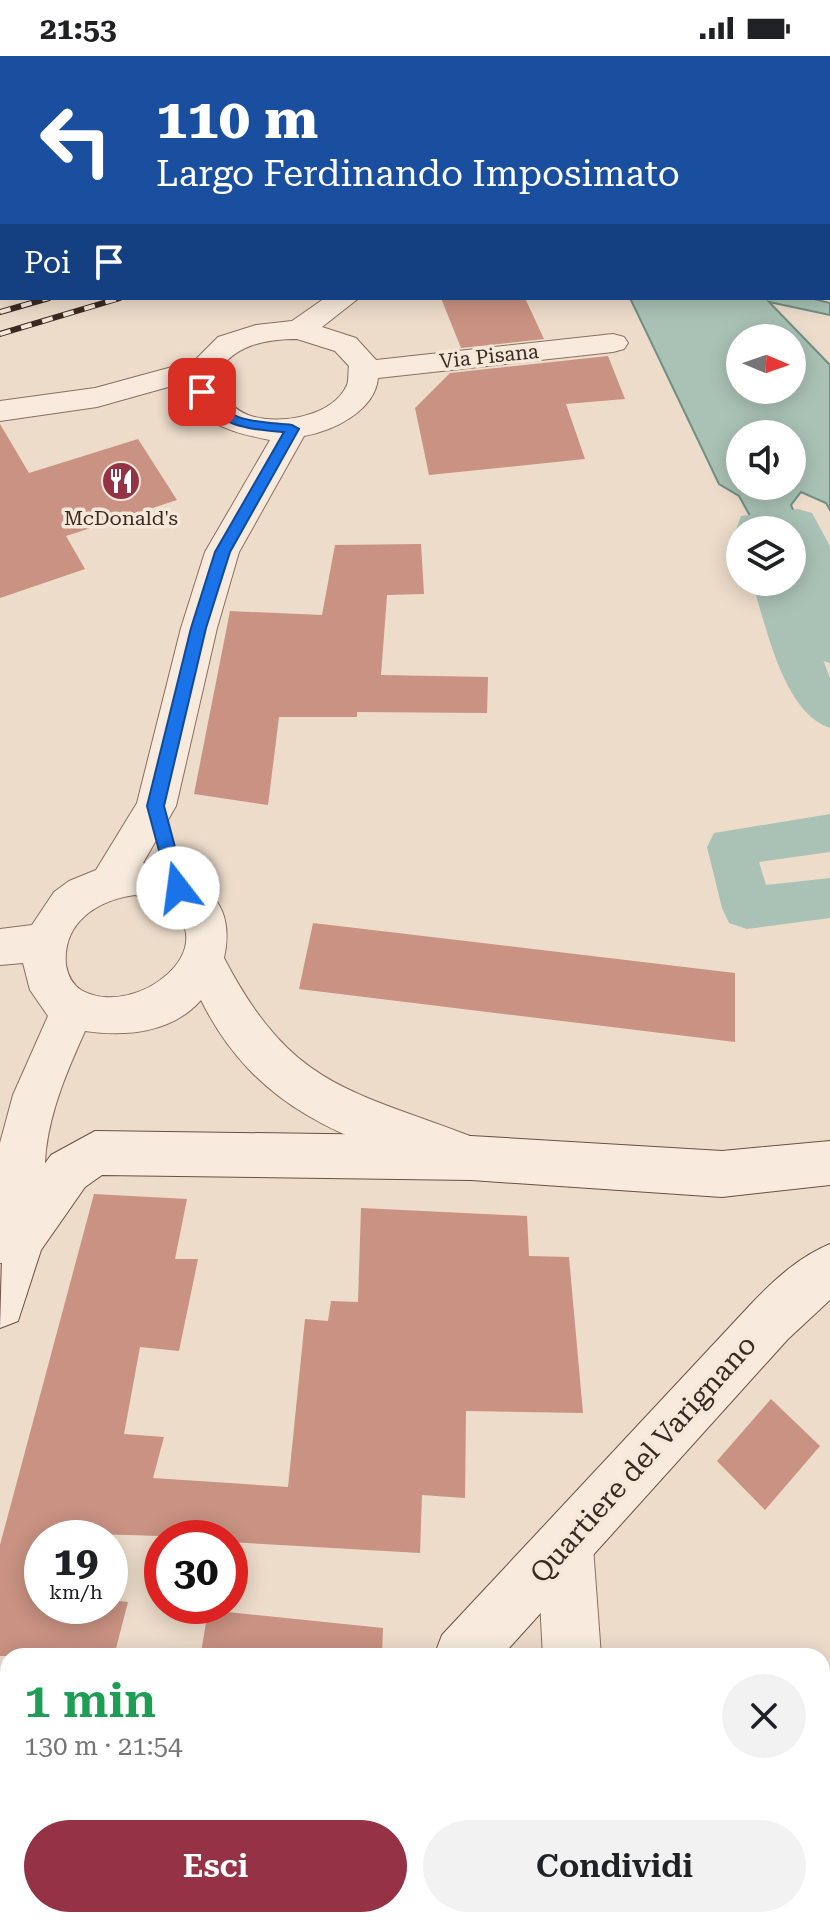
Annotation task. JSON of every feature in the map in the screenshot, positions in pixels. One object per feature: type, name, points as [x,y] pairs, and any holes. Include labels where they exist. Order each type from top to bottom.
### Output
[{"type":"street","points":[[299,330],[341,300]]},
{"type":"street","points":[[97,397],[208,404],[241,424],[292,429],[333,417],[348,407],[365,383],[365,370],[359,358],[342,342],[299,330],[269,331],[241,338],[219,350],[205,367],[200,384],[208,404]]},
{"type":"street","name":"Via Pisana","points":[[365,370],[613,343]]},
{"type":"street","points":[[0,411],[97,397],[205,367]]},
{"type":"street","points":[[241,424],[248,454],[245,507]]},
{"type":"street","points":[[111,881],[156,806],[206,602],[222,552],[292,429]]},
{"type":"street","points":[[156,806],[178,888]]},
{"type":"street","points":[[135,878],[178,888],[199,908],[207,925],[209,944],[205,964],[193,983],[174,1000],[151,1012],[126,1018],[101,1017],[73,1009],[48,981],[43,962],[45,942],[53,922],[68,904],[88,890],[111,881],[135,878]]},
{"type":"street","points":[[0,947],[45,942]]},
{"type":"street","points":[[205,964],[220,998],[249,1041],[286,1079],[309,1096],[368,1126],[471,1158]]},
{"type":"street","points":[[0,1303],[28,1115],[38,1084],[73,1009]]},
{"type":"street","points":[[10,1239],[68,1171],[95,1153],[471,1158],[722,1174],[830,1163]]},
{"type":"street","name":"Quartiere del Varignano","points":[[470,1648],[770,1321],[793,1297],[830,1269]]},
{"type":"street","points":[[565,1547],[571,1648]]},
{"type":"shaded area","points":[[631,300],[818,300],[830,303],[830,315],[769,302],[790,324],[726,324],[726,404],[806,404],[806,340],[830,365],[830,510],[826,503],[806,494],[806,420],[726,420],[726,488],[719,484]]},
{"type":"shaded area","points":[[741,500],[795,500],[791,505],[796,516],[750,516]]},
{"type":"building","points":[[442,300],[526,300],[544,339],[461,348]]},
{"type":"building","points":[[608,356],[625,399],[566,404],[585,459],[429,475],[415,408],[450,373]]},
{"type":"building","points":[[0,424],[29,473],[138,439],[177,500],[66,536],[85,569],[0,598]]},
{"type":"building","points":[[421,544],[424,594],[387,595],[381,675],[488,677],[487,713],[357,712],[357,717],[279,717],[268,805],[194,794],[230,611],[322,615],[335,545]]},
{"type":"building","points":[[313,923],[735,973],[735,1042],[299,989]]},
{"type":"building","points":[[94,1194],[187,1199],[175,1259],[198,1259],[179,1351],[140,1347],[124,1434],[164,1437],[153,1478],[288,1487],[305,1319],[328,1321],[331,1301],[358,1302],[361,1208],[527,1216],[529,1256],[569,1257],[583,1413],[466,1411],[465,1498],[422,1495],[420,1553],[248,1543],[248,1520],[144,1520],[144,1536],[128,1535],[128,1520],[24,1520],[24,1624],[122,1624],[116,1648],[0,1648],[0,1545]]},
{"type":"building","points":[[771,1399],[820,1446],[765,1510],[717,1461]]},
{"type":"building","points":[[248,1614],[383,1628],[382,1648],[202,1648],[206,1624],[248,1624]]},
{"type":"waterway","points":[[806,539],[830,589]]},
{"type":"waterway","points":[[806,585],[830,636]]},
{"type":"waterway","points":[[778,596],[804,675],[830,711]]},
{"type":"waterway","points":[[830,833],[731,847],[747,908],[830,898]]},
{"type":"railway","points":[[0,312],[42,300]]},
{"type":"railway","points":[[0,334],[113,300]]},
{"type":"place","name":"McDonald's","points":[[121,481]]},
{"type":"route","points":[[178,888],[156,806],[199,628],[222,552],[292,429],[265,429],[241,424],[212,408],[202,392]]}]
